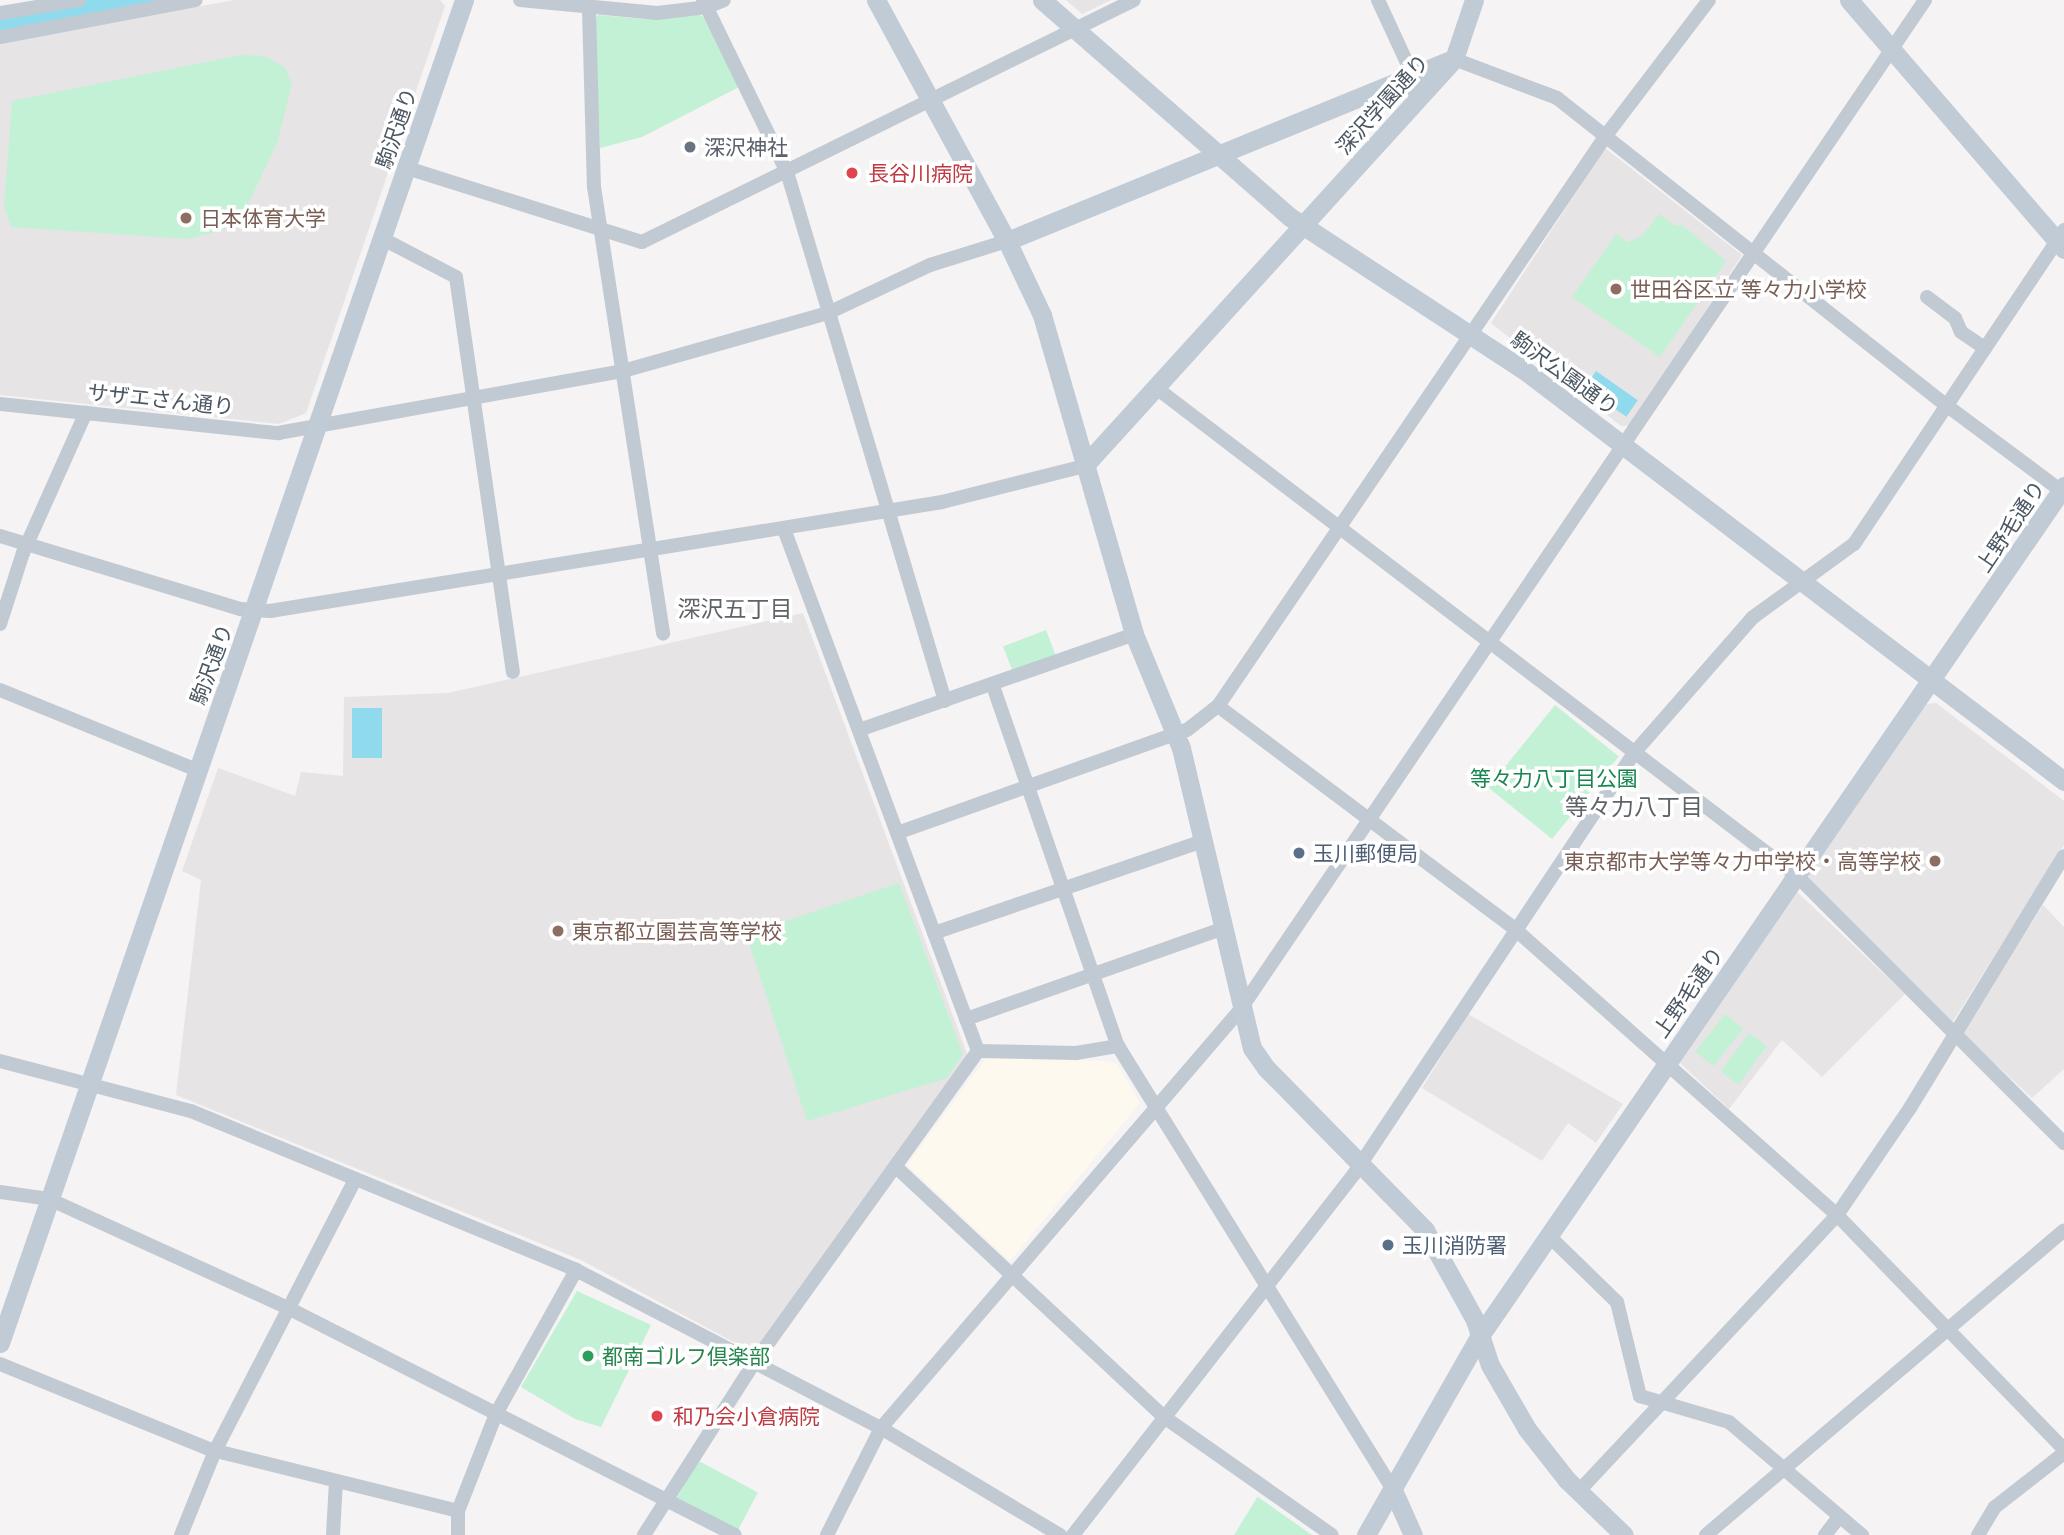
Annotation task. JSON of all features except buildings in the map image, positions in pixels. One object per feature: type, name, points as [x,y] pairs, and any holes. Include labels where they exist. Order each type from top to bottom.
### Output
[{"type":"street","points":[[0,13],[79,0]]},
{"type":"street","points":[[0,37],[196,0]]},
{"type":"street","name":"駒沢通り","points":[[0,1343],[464,0]]},
{"type":"street","points":[[520,0],[589,10],[657,13],[724,0]]},
{"type":"street","points":[[876,0],[1007,241],[1042,315],[1134,634],[1177,734],[1240,1010],[1261,1062],[1360,1165],[1413,1215],[1436,1246],[1527,1429],[1578,1492],[1624,1535]]},
{"type":"street","name":"駒沢公園通り","points":[[1042,0],[1302,225],[1471,333],[1623,445],[2064,781]]},
{"type":"street","points":[[407,169],[602,232],[642,242],[653,239],[1134,0]]},
{"type":"street","points":[[1378,0],[1411,75],[1417,100]]},
{"type":"street","name":"深沢学園通り","points":[[1084,466],[1454,59],[1474,0]]},
{"type":"street","points":[[897,833],[1177,734],[1218,706],[1607,134],[1709,0]]},
{"type":"street","points":[[1073,1535],[1360,1165],[1634,753],[1752,618],[1854,544],[1945,405],[2062,240],[1849,0]]},
{"type":"street","points":[[827,1535],[881,1428],[1240,1010],[1924,0]]},
{"type":"street","points":[[705,4],[787,172],[945,701]]},
{"type":"street","points":[[589,10],[594,187],[663,634]]},
{"type":"street","points":[[1007,241],[1454,59],[1557,98],[1607,134],[1945,405],[2063,490]]},
{"type":"street","points":[[383,239],[456,278],[476,396],[513,672]]},
{"type":"street","name":"サザエさん通り","points":[[0,404],[278,433],[623,371],[828,313],[930,265],[1007,241]]},
{"type":"street","points":[[1927,298],[1955,318],[1961,332],[1985,348]]},
{"type":"street","points":[[1155,387],[1797,876],[2064,1143]]},
{"type":"street","points":[[0,624],[2,609],[86,412]]},
{"type":"street","points":[[0,536],[255,611],[888,512],[1084,466]]},
{"type":"street","name":"上野毛通り","points":[[1366,1535],[1479,1337],[2063,490]]},
{"type":"street","points":[[784,529],[978,1051]]},
{"type":"street","points":[[859,730],[1134,634]]},
{"type":"street","points":[[993,685],[1118,1046],[1392,1488],[1413,1535]]},
{"type":"street","points":[[0,690],[197,770]]},
{"type":"street","points":[[1218,706],[1516,930],[1837,1215],[2064,1451],[1995,1507],[1978,1535]]},
{"type":"street","points":[[934,933],[1203,841]]},
{"type":"street","points":[[1578,1492],[1837,1215],[1956,1034],[2064,856]]},
{"type":"street","points":[[966,1019],[1222,929]]},
{"type":"street","points":[[978,1051],[1076,1054],[1118,1046]]},
{"type":"street","points":[[644,1535],[664,1499],[755,1360],[978,1051]]},
{"type":"street","points":[[0,1061],[191,1111],[576,1270],[755,1360],[881,1428],[1060,1535]]},
{"type":"street","points":[[896,1167],[1164,1417],[1332,1535]]},
{"type":"street","points":[[181,1535],[215,1451],[355,1180]]},
{"type":"street","points":[[0,1192],[49,1199],[288,1308],[735,1535]]},
{"type":"street","points":[[1706,1535],[2064,1230]]},
{"type":"street","points":[[1548,1235],[1617,1302],[1640,1396],[1729,1422],[1782,1471],[1862,1535]]},
{"type":"street","points":[[458,1535],[458,1511],[496,1414],[576,1270]]},
{"type":"street","points":[[0,1364],[215,1451],[458,1511]]},
{"type":"street","points":[[333,1535],[336,1482]]},
{"type":"street","points":[[1825,1535],[1839,1517]]},
{"type":"shaded area","name":"日本体育大学","points":[[235,0],[440,0],[445,6],[306,413],[279,424],[0,395],[0,42]]},
{"type":"shaded area","points":[[1066,0],[1111,0],[1082,14]]},
{"type":"shaded area","name":"世田谷区立 等々力小学校","points":[[1605,148],[1742,255],[1630,425],[1621,426],[1491,323]]},
{"type":"shaded area","name":"東京都立園芸高等学校","points":[[803,613],[968,1056],[758,1350],[752,1352],[581,1260],[176,1095],[201,880],[182,871],[218,768],[295,796],[301,772],[343,776],[344,697],[448,693]]},
{"type":"shaded area","name":"東京都市大学等々力中学校・高等学校","points":[[1936,703],[2064,801],[2064,845],[1952,1023],[1805,878],[1926,704]]},
{"type":"shaded area","points":[[1795,890],[1905,994],[1822,1077],[1782,1040],[1729,1109],[1680,1063]]},
{"type":"shaded area","points":[[2043,905],[2064,927],[2064,1069],[2032,1098],[1962,1033]]},
{"type":"shaded area","points":[[1468,1014],[1623,1104],[1596,1143],[1568,1123],[1542,1161],[1422,1088]]},
{"type":"shaded area","points":[[986,1058],[1106,1061],[1117,1064],[1140,1103],[1010,1261],[907,1165]]},
{"type":"green space","points":[[119,0],[177,0],[0,32],[0,22]]},
{"type":"green space","points":[[697,14],[704,17],[741,86],[642,137],[600,148],[595,19],[598,15],[645,19]]},
{"type":"green space","points":[[241,55],[264,56],[285,67],[292,85],[277,143],[243,215],[223,230],[188,239],[11,227],[4,207],[12,101]]},
{"type":"green space","points":[[1659,214],[1676,226],[1682,225],[1726,261],[1660,357],[1572,297],[1616,234],[1628,242],[1643,235]]},
{"type":"green space","points":[[1046,630],[1057,659],[1014,675],[1003,646]]},
{"type":"green space","name":"等々力八丁目公園","points":[[1555,705],[1619,757],[1552,839],[1488,787]]},
{"type":"green space","points":[[899,883],[963,1054],[947,1078],[807,1121],[746,934]]},
{"type":"green space","points":[[1725,1014],[1743,1028],[1714,1066],[1695,1052]]},
{"type":"green space","points":[[1749,1033],[1767,1046],[1739,1085],[1721,1072]]},
{"type":"green space","name":"都南ゴルフ倶楽部","points":[[577,1291],[651,1325],[601,1427],[575,1419],[521,1387]]},
{"type":"green space","points":[[697,1460],[758,1492],[738,1530],[677,1498]]},
{"type":"green space","points":[[1258,1497],[1312,1535],[1234,1535]]},
{"type":"water","points":[[1596,371],[1638,400],[1626,417],[1585,387]]},
{"type":"water","points":[[352,708],[382,708],[382,758],[352,758]]},
{"type":"waterway","points":[[0,25],[144,0]]},
{"type":"place","name":"深沢神社","points":[[690,147]]},
{"type":"place","name":"長谷川病院","points":[[852,173]]},
{"type":"place","name":"日本体育大学","points":[[186,218]]},
{"type":"place","name":"世田谷区立 等々力小学校","points":[[1616,289]]},
{"type":"place","name":"玉川郵便局","points":[[1299,853]]},
{"type":"place","name":"東京都市大学等々力中学校・高等学校","points":[[1935,861]]},
{"type":"place","name":"東京都立園芸高等学校","points":[[558,931]]},
{"type":"place","name":"玉川消防署","points":[[1388,1245]]},
{"type":"place","name":"都南ゴルフ倶楽部","points":[[588,1356]]},
{"type":"place","name":"和乃会小倉病院","points":[[657,1416]]},
{"type":"district","name":"深沢五丁目","points":[[735,609]]},
{"type":"district","name":"等々力八丁目","points":[[1634,807]]}]
